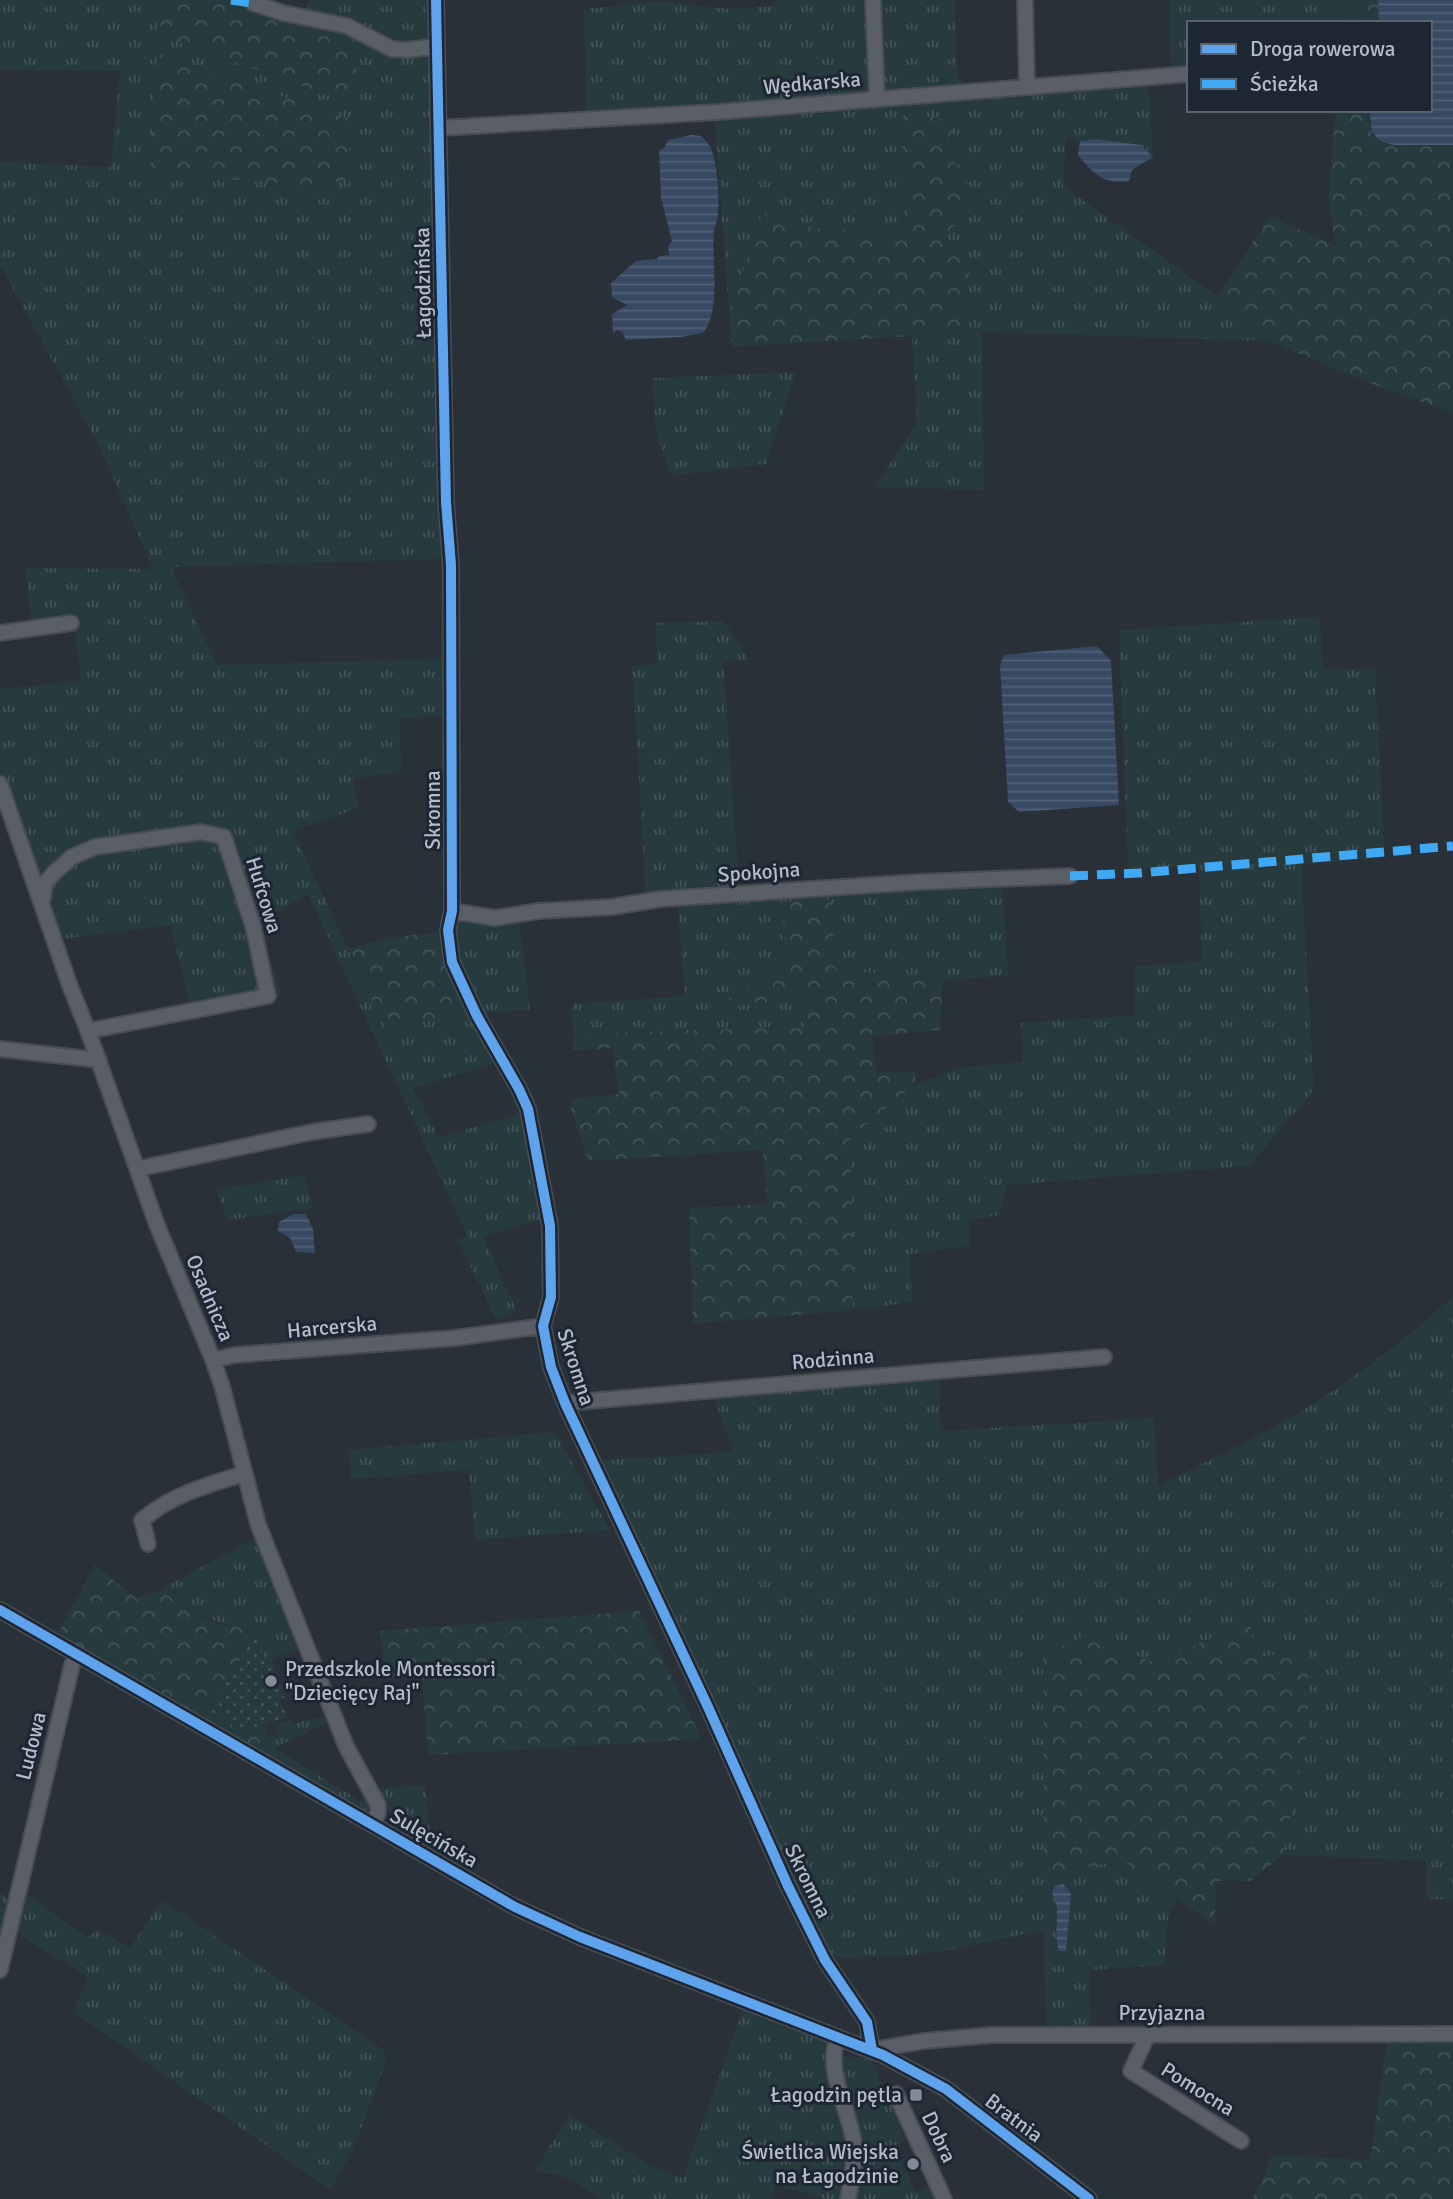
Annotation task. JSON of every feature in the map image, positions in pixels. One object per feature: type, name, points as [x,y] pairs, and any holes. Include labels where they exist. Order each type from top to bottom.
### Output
[{"type":"street","name":"Łagodzińska","points":[[436,0],[446,502],[451,565]]},
{"type":"street","points":[[873,0],[877,98]]},
{"type":"street","points":[[1025,0],[1027,86]]},
{"type":"street","points":[[253,1],[283,13],[346,26],[392,49],[438,46]]},
{"type":"street","name":"Wędkarska","points":[[439,128],[718,112],[1187,74]]},
{"type":"street","name":"Skromna","points":[[451,565],[452,911],[448,930],[452,962],[477,1016],[519,1089],[528,1110],[550,1226],[551,1297],[543,1326],[551,1367],[565,1403],[692,1671],[788,1886],[825,1960],[867,2022],[872,2050]]},
{"type":"street","points":[[0,633],[71,623]]},
{"type":"street","name":"Osadnicza","points":[[0,784],[157,1225],[213,1360],[258,1524],[322,1690],[346,1746],[378,1805],[372,1824]]},
{"type":"street","name":"Hufcowa","points":[[42,904],[45,883],[55,872],[72,857],[95,847],[201,832],[223,837],[253,926],[268,996],[88,1031]]},
{"type":"street","name":"Spokojna","points":[[452,911],[495,918],[539,911],[612,907],[660,899],[919,882],[1070,876]]},
{"type":"street","points":[[0,1049],[99,1060]]},
{"type":"street","points":[[137,1169],[312,1132],[368,1124]]},
{"type":"street","name":"Harcerska","points":[[213,1360],[235,1355],[455,1338],[543,1326]]},
{"type":"street","name":"Rodzinna","points":[[565,1403],[1104,1357]]},
{"type":"street","points":[[148,1544],[142,1520],[157,1507],[195,1489],[243,1474]]},
{"type":"street","name":"Sulęcińska","points":[[0,1610],[515,1907],[580,1937],[872,2050]]},
{"type":"street","name":"Ludowa","points":[[0,1970],[72,1665],[78,1655]]},
{"type":"street","name":"Pomocna","points":[[1148,2034],[1131,2071],[1241,2141]]},
{"type":"street","name":"Przyjazna","points":[[872,2050],[924,2041],[992,2035],[1453,2034]]},
{"type":"street","points":[[838,2036],[834,2048],[836,2078],[854,2145],[854,2165],[848,2199]]},
{"type":"street","name":"Bratnia","points":[[872,2050],[946,2089],[1089,2199]]},
{"type":"street","name":"Dobra","points":[[896,2094],[944,2199]]},
{"type":"green space","points":[[0,0],[161,0],[158,30],[161,35],[353,104],[284,20],[216,0],[275,0],[307,10],[308,0],[430,0],[442,558],[456,559],[457,714],[399,719],[402,771],[353,779],[358,808],[293,831],[388,1034],[446,931],[461,921],[519,919],[530,1010],[478,1013],[503,1061],[413,1088],[439,1137],[529,1111],[549,1218],[486,1235],[484,1239],[517,1311],[496,1319],[457,1239],[468,1237],[308,894],[258,923],[282,994],[275,1000],[192,1012],[170,925],[54,940],[0,773],[0,689],[81,681],[73,617],[31,622],[25,568],[153,569],[99,446],[0,265],[0,162],[111,167],[120,71],[0,70]],"holes":[[[441,559],[441,659],[217,665],[171,567]]]},
{"type":"green space","points":[[161,0],[216,0],[284,20],[359,37],[353,104],[161,35],[158,30]]},
{"type":"green space","points":[[776,0],[955,0],[957,78],[992,99],[1148,81],[1153,157],[1141,145],[1066,138],[1063,186],[1217,296],[1269,341],[982,332],[984,490],[875,487],[917,422],[912,336],[960,333],[945,239],[963,216],[967,182],[950,155],[953,127],[939,118],[917,115],[897,129],[910,184],[900,234],[815,228],[763,212],[729,313],[714,112],[587,120],[584,9],[657,1],[729,9],[776,6]]},
{"type":"green space","points":[[1169,0],[1349,0],[1344,21],[1187,21],[1187,77],[1174,79]]},
{"type":"green space","points":[[1349,0],[1378,0],[1379,21],[1344,21]]},
{"type":"green space","points":[[157,53],[351,120],[348,179],[306,188],[263,181],[150,175]]},
{"type":"green space","points":[[1336,112],[1370,112],[1369,123],[1387,146],[1453,145],[1453,413],[1375,385],[1269,341],[1217,296],[1270,216],[1338,247],[1331,214],[1331,162]]},
{"type":"green space","points":[[901,116],[939,118],[953,127],[950,155],[967,182],[963,216],[945,239],[970,269],[960,333],[732,347],[729,313],[763,212],[815,228],[900,234],[910,184],[897,128]]},
{"type":"green space","points":[[796,372],[766,464],[671,476],[656,431],[652,378]]},
{"type":"green space","points":[[1320,617],[1323,669],[1375,669],[1385,858],[1301,864],[1314,1090],[1249,1166],[1006,1185],[1000,1215],[969,1220],[969,1246],[910,1254],[912,1302],[853,1310],[851,1137],[915,1085],[958,1068],[1023,1062],[1021,1023],[1135,1015],[1134,966],[1202,962],[1199,865],[1128,869],[1119,630]]},
{"type":"green space","points":[[724,621],[748,659],[723,662],[740,896],[1002,879],[1007,952],[1004,965],[1008,959],[1008,976],[943,980],[835,969],[830,900],[782,902],[786,942],[784,961],[759,982],[731,992],[729,999],[740,1005],[767,1003],[798,994],[811,1000],[805,1027],[573,1034],[572,1004],[685,996],[677,896],[646,898],[632,666],[657,664],[656,623]]},
{"type":"green space","points":[[830,899],[835,969],[943,980],[940,1030],[872,1036],[876,1071],[915,1072],[915,1085],[851,1137],[853,1310],[693,1324],[689,1208],[767,1204],[763,1150],[588,1161],[571,1109],[572,1099],[619,1094],[613,1048],[574,1051],[573,1034],[805,1027],[811,1000],[798,994],[767,1003],[739,1005],[729,999],[731,992],[759,982],[784,961],[786,942],[781,902]]},
{"type":"green space","points":[[446,931],[470,1006],[388,1035],[348,948],[391,938]]},
{"type":"green space","points":[[305,1175],[312,1208],[227,1220],[217,1190]]},
{"type":"green space","points":[[1453,1296],[1453,1900],[1427,1899],[1426,1861],[1283,1855],[1308,1728],[1308,1650],[1255,1658],[1250,1620],[1123,1861],[1178,1899],[1168,1916],[1165,1965],[1089,1970],[1091,2034],[1047,2034],[1043,1930],[950,1950],[902,1956],[830,1958],[600,1460],[734,1452],[710,1388],[939,1379],[941,1431],[1154,1418],[1158,1486],[1313,1404],[1386,1353]]},
{"type":"green space","points":[[555,1432],[610,1530],[475,1540],[469,1470],[351,1479],[348,1450]]},
{"type":"green space","points":[[256,1538],[303,1650],[285,1653],[272,1661],[282,1688],[275,1692],[284,1718],[257,1728],[243,1627],[208,1618],[159,1590]]},
{"type":"green space","points":[[95,1565],[137,1599],[159,1590],[207,1620],[243,1629],[255,1635],[209,1711],[246,1732],[264,1725],[273,1748],[264,1743],[258,1751],[58,1634]]},
{"type":"green space","points":[[639,1611],[702,1739],[428,1755],[422,1676],[385,1679],[380,1631]]},
{"type":"green space","points":[[1250,1619],[1255,1658],[1308,1649],[1308,1728],[1283,1855],[1250,1881],[1216,1881],[1215,1925],[1123,1861],[1044,1874],[1043,1657],[1087,1634],[1157,1664]]},
{"type":"green space","points":[[255,1635],[266,1663],[272,1661],[285,1697],[280,1699],[287,1717],[246,1732],[209,1711]]},
{"type":"green space","points":[[328,1717],[330,1721],[274,1748],[362,1802],[369,1796],[370,1806],[366,1811],[258,1751],[264,1743],[273,1747],[269,1737],[277,1734],[274,1725],[290,1720],[293,1725],[308,1719]]},
{"type":"green space","points":[[425,1787],[432,1850],[398,1823],[375,1789]]},
{"type":"green space","points":[[21,1890],[88,1938],[96,1930],[101,1931],[130,1948],[162,1900],[385,2051],[385,2064],[355,2145],[331,2190],[73,2012],[88,1977],[11,1930],[0,1974],[0,1893],[13,1901]]},
{"type":"green space","points":[[744,2006],[828,2039],[828,2075],[849,2145],[841,2199],[826,2199],[776,2184],[770,2199],[600,2199],[576,2182],[558,2174],[534,2172],[569,2115],[651,2166],[683,2178]]},
{"type":"green space","points":[[1388,2033],[1453,2033],[1453,2199],[1253,2199],[1271,2155],[1370,2160]]},
{"type":"green space","points":[[842,2056],[871,2059],[906,2140],[895,2145],[915,2192],[932,2186],[936,2199],[855,2199],[864,2149],[845,2086]]},
{"type":"water","points":[[1378,0],[1453,0],[1453,145],[1394,145],[1381,141],[1372,130],[1370,112],[1432,112],[1432,21],[1379,21]]},
{"type":"water","points":[[691,135],[701,136],[708,144],[713,154],[717,176],[718,219],[713,242],[714,298],[709,323],[703,333],[626,340],[622,332],[617,330],[613,334],[612,314],[627,305],[612,297],[611,283],[636,261],[669,255],[668,246],[672,241],[661,198],[659,150],[664,148],[668,140]]},
{"type":"water","points":[[1096,139],[1141,145],[1153,157],[1132,170],[1129,181],[1106,179],[1094,172],[1078,155],[1080,141]]},
{"type":"water","points":[[1097,646],[1111,661],[1119,805],[1019,812],[1008,802],[1000,665],[1004,655]]},
{"type":"water","points":[[294,1214],[306,1214],[313,1229],[315,1253],[296,1252],[290,1238],[278,1231],[279,1222]]},
{"type":"water","points":[[1063,1884],[1071,1894],[1066,1951],[1059,1951],[1056,1937],[1057,1907],[1052,1893],[1054,1887]]},
{"type":"marked path","points":[[231,0],[253,3]]},
{"type":"marked path","points":[[1070,876],[1139,873],[1453,846]]},
{"type":"cycle path","points":[[436,0],[446,502],[451,565],[452,911],[448,930],[452,962],[477,1016],[528,1109],[550,1226],[551,1297],[543,1326],[551,1367],[565,1403],[708,1707],[788,1886],[825,1960],[867,2022],[872,2050]]},
{"type":"cycle path","points":[[0,1610],[515,1907],[580,1937],[883,2055],[946,2089],[1089,2199]]},
{"type":"place","name":"Przedszkole Montessori \"Dziecięcy Raj\"","points":[[271,1681]]},
{"type":"place","name":"Łagodzin pętla","points":[[916,2095]]},
{"type":"place","name":"Świetlica Wiejska na Łagodzinie","points":[[913,2164]]}]
